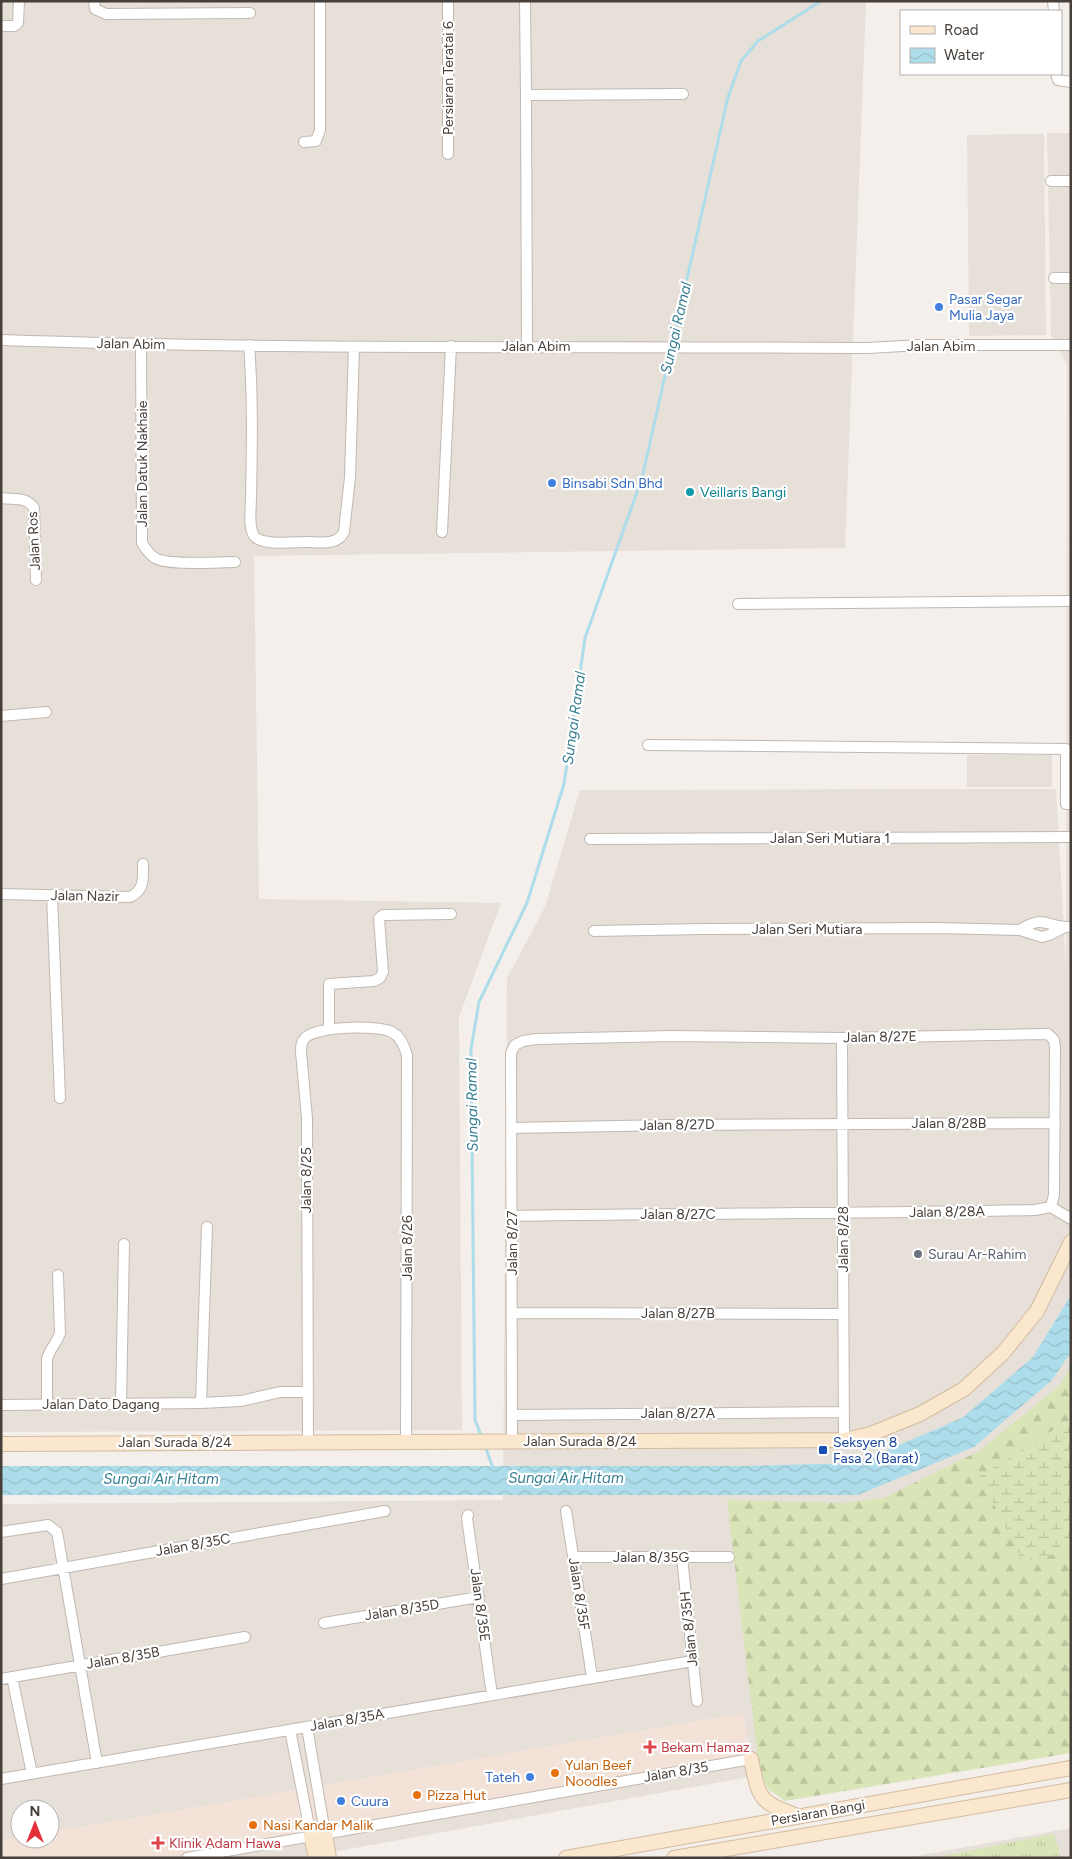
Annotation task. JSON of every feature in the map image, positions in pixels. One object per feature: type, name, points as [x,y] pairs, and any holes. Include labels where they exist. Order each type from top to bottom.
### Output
[{"type":"street","points":[[1,26],[14,26],[18,23],[20,1]]},
{"type":"street","points":[[304,142],[316,141],[320,130],[320,1]]},
{"type":"street","name":"Persiaran Teratai 6","points":[[448,1],[448,154]]},
{"type":"street","points":[[525,1],[527,346]]},
{"type":"street","points":[[94,5],[106,14],[250,13]]},
{"type":"street","points":[[1056,75],[1058,80],[1071,82]]},
{"type":"street","points":[[526,96],[683,94]]},
{"type":"street","points":[[1050,181],[1071,181]]},
{"type":"street","points":[[1054,278],[1071,278]]},
{"type":"street","name":"Jalan Abim","points":[[1,340],[142,345],[249,344],[354,347],[625,346],[868,348],[1071,346]]},
{"type":"street","points":[[249,344],[252,453],[251,524],[254,536],[274,542],[331,542],[344,532],[350,477],[354,347]]},
{"type":"street","name":"Jalan Datuk Nakhaie","points":[[142,345],[142,543],[147,551],[156,559],[177,562],[235,562]]},
{"type":"street","points":[[442,532],[451,346]]},
{"type":"street","name":"Jalan Ros","points":[[1,498],[26,500],[34,508],[36,580]]},
{"type":"street","points":[[738,604],[1071,601]]},
{"type":"street","points":[[1,716],[46,712]]},
{"type":"street","points":[[648,745],[1066,749],[1066,804],[1071,804]]},
{"type":"street","name":"Jalan Seri Mutiara 1","points":[[590,839],[1071,836]]},
{"type":"street","name":"Jalan Nazir","points":[[1,894],[130,897],[137,894],[143,885],[143,864]]},
{"type":"street","points":[[52,896],[60,1098]]},
{"type":"street","points":[[329,1029],[329,984],[374,981],[380,978],[383,972],[379,918],[383,915],[451,914]]},
{"type":"street","name":"Jalan Seri Mutiara","points":[[1020,930],[1029,924],[1043,921],[1068,927]]},
{"type":"street","name":"Jalan Seri Mutiara","points":[[594,931],[704,929],[1020,930],[1049,936],[1068,927]]},
{"type":"street","name":"Jalan 8/25","points":[[308,1442],[307,1118],[300,1052],[305,1038],[319,1030],[385,1030],[399,1038],[404,1045],[407,1055]]},
{"type":"street","name":"Jalan 8/27E","points":[[515,1045],[537,1039],[652,1036],[842,1038],[1048,1034],[1054,1040],[1056,1048],[1054,1195],[1051,1207]]},
{"type":"street","name":"Jalan 8/28","points":[[842,1038],[844,1440]]},
{"type":"street","name":"Jalan 8/27","points":[[507,1441],[512,1415],[511,1128],[512,1053],[515,1045]]},
{"type":"street","name":"Jalan 8/26","points":[[406,1442],[407,1055]]},
{"type":"street","name":"Jalan 8/28B","points":[[843,1124],[1055,1123]]},
{"type":"street","name":"Jalan 8/27D","points":[[511,1128],[671,1124],[843,1124]]},
{"type":"street","points":[[1051,1207],[1071,1219]]},
{"type":"street","name":"Jalan 8/28A","points":[[843,1214],[1035,1210],[1051,1207]]},
{"type":"street","name":"Jalan 8/27C","points":[[512,1216],[672,1213],[843,1214]]},
{"type":"street","points":[[201,1403],[207,1227]]},
{"type":"street","name":"Jalan Surada 8/24","points":[[1,1444],[844,1440],[871,1434],[920,1414],[964,1389],[1003,1353],[1037,1311],[1071,1242]]},
{"type":"street","points":[[121,1404],[124,1244]]},
{"type":"street","points":[[47,1405],[47,1358],[60,1333],[58,1275]]},
{"type":"street","name":"Jalan 8/27B","points":[[512,1313],[843,1314]]},
{"type":"street","name":"Jalan Dato Dagang","points":[[1,1405],[201,1403],[242,1401],[280,1392],[307,1392]]},
{"type":"street","name":"Jalan 8/27A","points":[[512,1415],[844,1412]]},
{"type":"street","name":"Jalan 8/35C","points":[[1,1579],[385,1511]]},
{"type":"street","name":"Jalan 8/35F","points":[[566,1511],[592,1677]]},
{"type":"street","name":"Jalan 8/35E","points":[[468,1515],[492,1695]]},
{"type":"street","points":[[1,1532],[41,1525],[48,1525],[57,1532],[97,1763]]},
{"type":"street","name":"Jalan 8/35G","points":[[573,1557],[729,1556]]},
{"type":"street","name":"Jalan 8/35H","points":[[682,1557],[697,1701]]},
{"type":"street","name":"Jalan 8/35D","points":[[324,1623],[479,1597]]},
{"type":"street","name":"Jalan 8/35B","points":[[7,1678],[245,1637]]},
{"type":"street","name":"Jalan 8/35A","points":[[1,1779],[693,1661]]},
{"type":"street","points":[[7,1678],[32,1774]]},
{"type":"street","points":[[307,1727],[329,1858]]},
{"type":"street","points":[[290,1730],[316,1858]]},
{"type":"street","points":[[751,1759],[757,1789],[763,1799],[772,1807],[799,1816]]},
{"type":"street","name":"Jalan 8/35","points":[[187,1858],[751,1759]]},
{"type":"street","name":"Persiaran Bangi","points":[[566,1858],[1071,1768]]},
{"type":"street","name":"Persiaran Bangi","points":[[674,1858],[1071,1790]]},
{"type":"shaded area","points":[[1,1],[866,1],[845,548],[254,556],[259,899],[501,903],[459,1017],[462,1430],[1,1432]]},
{"type":"shaded area","points":[[1047,133],[1071,133],[1071,1726],[760,1775],[299,1858],[1,1858],[1,1504],[503,1500],[507,978],[545,907],[580,790],[1056,789],[1066,967],[1067,364],[1051,335]]},
{"type":"shaded area","points":[[1044,134],[1046,335],[969,336],[967,135]]},
{"type":"shaded area","points":[[967,755],[1052,755],[1052,787],[967,787]]},
{"type":"shaded area","points":[[743,1713],[751,1755],[167,1858],[1,1858],[1,1840],[10,1839],[10,1849],[60,1849],[60,1830]]},
{"type":"shaded area","points":[[1071,1828],[1071,1858],[905,1858]]},
{"type":"green space","points":[[1071,1367],[1071,1419],[980,1476],[1023,1561],[1071,1550],[1071,1753],[785,1801],[769,1790],[760,1775],[727,1500],[845,1503],[884,1498],[979,1451],[1059,1386]]},
{"type":"green space","points":[[1071,1419],[1071,1550],[1023,1562],[980,1476]]},
{"type":"green space","points":[[1054,1834],[1061,1858],[933,1858]]},
{"type":"water","name":"Sungai Air Hitam","points":[[1071,1295],[1071,1352],[1052,1380],[974,1447],[858,1495],[1,1495],[1,1466],[745,1466],[857,1463],[962,1418],[1033,1357]]},
{"type":"waterway","name":"Sungai Ramal","points":[[482,1438],[475,1420],[471,1049],[479,1002],[527,903],[564,784],[585,638],[642,478],[728,97],[741,61],[758,41],[821,1]]},
{"type":"waterway","name":"Sungai Ramal","points":[[485,1446],[493,1468]]},
{"type":"place","name":"Pasar Segar Mulia Jaya","points":[[939,307]]},
{"type":"place","name":"Binsabi Sdn Bhd","points":[[552,483]]},
{"type":"place","name":"Veillaris Bangi","points":[[690,492]]},
{"type":"place","name":"Surau Ar-Rahim","points":[[918,1254]]},
{"type":"place","name":"Seksyen 8 Fasa 2 (Barat)","points":[[823,1450]]},
{"type":"place","name":"Bekam Hamaz","points":[[650,1747]]},
{"type":"place","name":"Yulan Beef Noodles","points":[[555,1773]]},
{"type":"place","name":"Tateh","points":[[530,1777]]},
{"type":"place","name":"Pizza Hut","points":[[417,1795]]},
{"type":"place","name":"Cuura","points":[[341,1801]]},
{"type":"place","name":"Nasi Kandar Malik","points":[[253,1825]]},
{"type":"place","name":"Klinik Adam Hawa","points":[[158,1843]]}]
